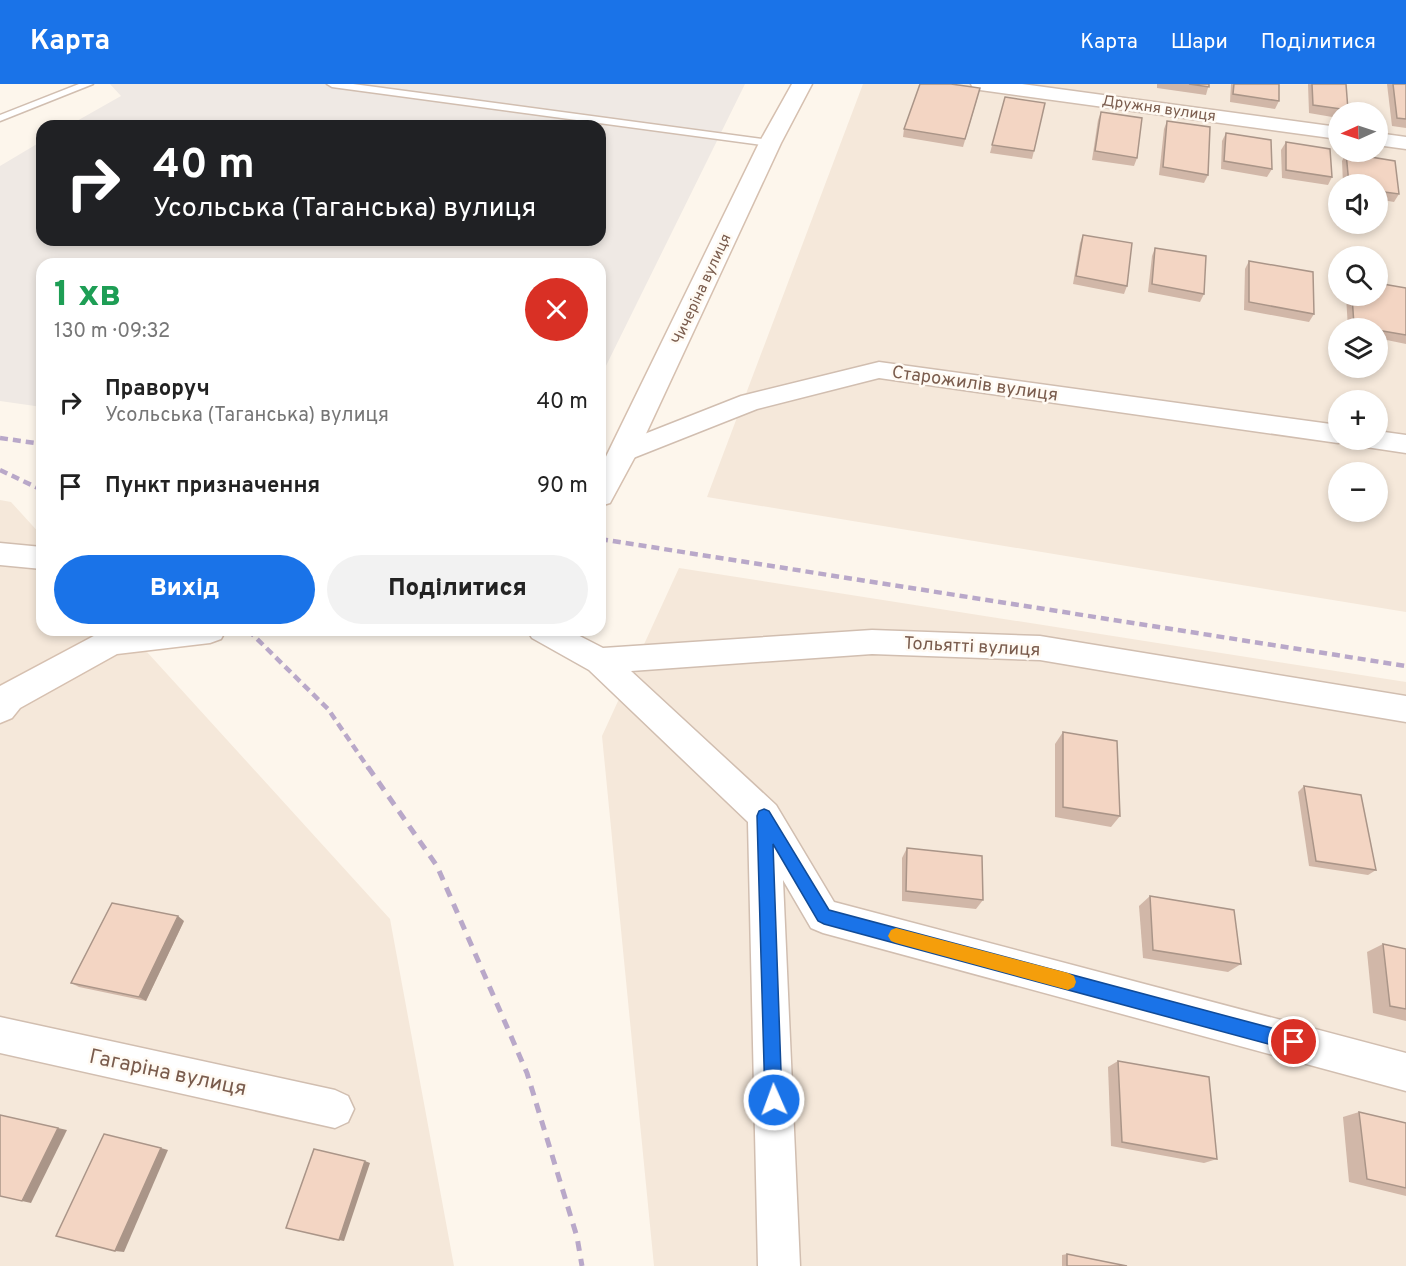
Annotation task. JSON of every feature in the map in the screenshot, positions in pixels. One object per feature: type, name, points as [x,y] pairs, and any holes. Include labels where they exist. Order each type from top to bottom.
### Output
[{"type":"main road","name":"Чичеріна вулиця","points":[[606,484],[623,453],[770,143],[802,84]]},
{"type":"main road","points":[[0,708],[8,698],[107,636]]},
{"type":"street","name":"Дружня вулиця","points":[[980,84],[1120,93],[1328,131]]},
{"type":"street","points":[[1388,141],[1406,143]]},
{"type":"street","name":"Старожилів вулиця","points":[[623,453],[750,402],[879,370],[1328,434]]},
{"type":"street","points":[[1388,442],[1406,444]]},
{"type":"street","points":[[0,554],[36,557]]},
{"type":"street","points":[[553,636],[600,661],[764,816],[824,916],[1406,1072]]},
{"type":"street","name":"Тольятті вулиця","points":[[600,661],[872,642],[1040,648],[1406,709]]},
{"type":"street","points":[[764,816],[779,1266]]},
{"type":"street","name":"Гагаріна вулиця","points":[[2,1040],[335,1108]]},
{"type":"lane","points":[[0,118],[88,84]]},
{"type":"lane","points":[[332,84],[599,120]]},
{"type":"lane","points":[[606,121],[770,143]]},
{"type":"shaded area","points":[[110,84],[745,84],[606,366],[606,258],[36,258],[36,406],[0,401],[0,166],[36,145],[36,246],[606,246],[606,120],[79,120],[121,96]]},
{"type":"shaded area","points":[[863,84],[1406,84],[1406,612],[707,497]]},
{"type":"shaded area","points":[[0,500],[11,502],[36,529],[36,636],[132,636],[390,919],[454,1266],[0,1266]]},
{"type":"shaded area","points":[[679,568],[1406,682],[1406,1266],[654,1266],[602,736]]},
{"type":"building","points":[[920,84],[951,84],[980,88],[965,139],[904,129]]},
{"type":"building","points":[[1189,84],[1209,84],[1209,87]]},
{"type":"building","points":[[1234,84],[1279,84],[1279,101],[1233,94]]},
{"type":"building","points":[[1312,84],[1346,84],[1347,102],[1328,102],[1328,107],[1313,105]]},
{"type":"building","points":[[1393,84],[1406,84],[1406,119],[1397,118]]},
{"type":"building","points":[[1005,97],[1045,103],[1034,151],[992,145]]},
{"type":"building","points":[[1101,112],[1142,118],[1137,158],[1095,151]]},
{"type":"building","points":[[1167,121],[1210,127],[1208,175],[1163,167]]},
{"type":"building","points":[[1226,133],[1271,140],[1272,169],[1224,161]]},
{"type":"building","points":[[1286,142],[1328,149],[1328,162],[1331,162],[1332,174],[1328,174],[1328,176],[1286,170]]},
{"type":"building","points":[[1395,161],[1399,194],[1388,192],[1388,174],[1348,174],[1347,162]]},
{"type":"building","points":[[1083,235],[1132,243],[1127,286],[1076,276]]},
{"type":"building","points":[[1155,248],[1206,256],[1204,294],[1152,284]]},
{"type":"building","points":[[1249,261],[1313,272],[1314,314],[1249,302]]},
{"type":"building","points":[[1388,285],[1406,288],[1406,335],[1388,332],[1388,318],[1354,318],[1353,306],[1388,306]]},
{"type":"building","points":[[1063,732],[1117,741],[1120,816],[1063,807]]},
{"type":"building","points":[[1304,786],[1361,795],[1376,870],[1316,861]]},
{"type":"building","points":[[907,848],[982,856],[983,900],[906,891]]},
{"type":"building","points":[[1150,896],[1234,910],[1241,964],[1153,950]]},
{"type":"building","points":[[112,903],[178,916],[139,997],[71,983]]},
{"type":"building","points":[[1383,944],[1406,949],[1406,1009],[1390,1006]]},
{"type":"building","points":[[1118,1061],[1209,1077],[1217,1159],[1122,1142]]},
{"type":"building","points":[[1359,1112],[1406,1123],[1406,1188],[1367,1179]]},
{"type":"building","points":[[0,1115],[58,1128],[22,1201],[0,1196]]},
{"type":"building","points":[[104,1134],[161,1148],[115,1251],[56,1236]]},
{"type":"building","points":[[314,1149],[365,1161],[339,1240],[286,1228]]},
{"type":"building","points":[[1067,1254],[1127,1266],[1067,1266]]},
{"type":"railway","points":[[0,438],[36,443]]},
{"type":"railway","points":[[0,470],[36,487]]},
{"type":"railway","points":[[606,540],[1406,666]]},
{"type":"railway","points":[[254,636],[328,709],[369,769]]},
{"type":"railway","points":[[368,767],[437,866],[527,1073],[577,1237],[582,1266]]},
{"type":"slow traffic","points":[[896,936],[1068,982]]},
{"type":"route","points":[[774,1100],[764,816],[824,916],[1294,1042]]}]
